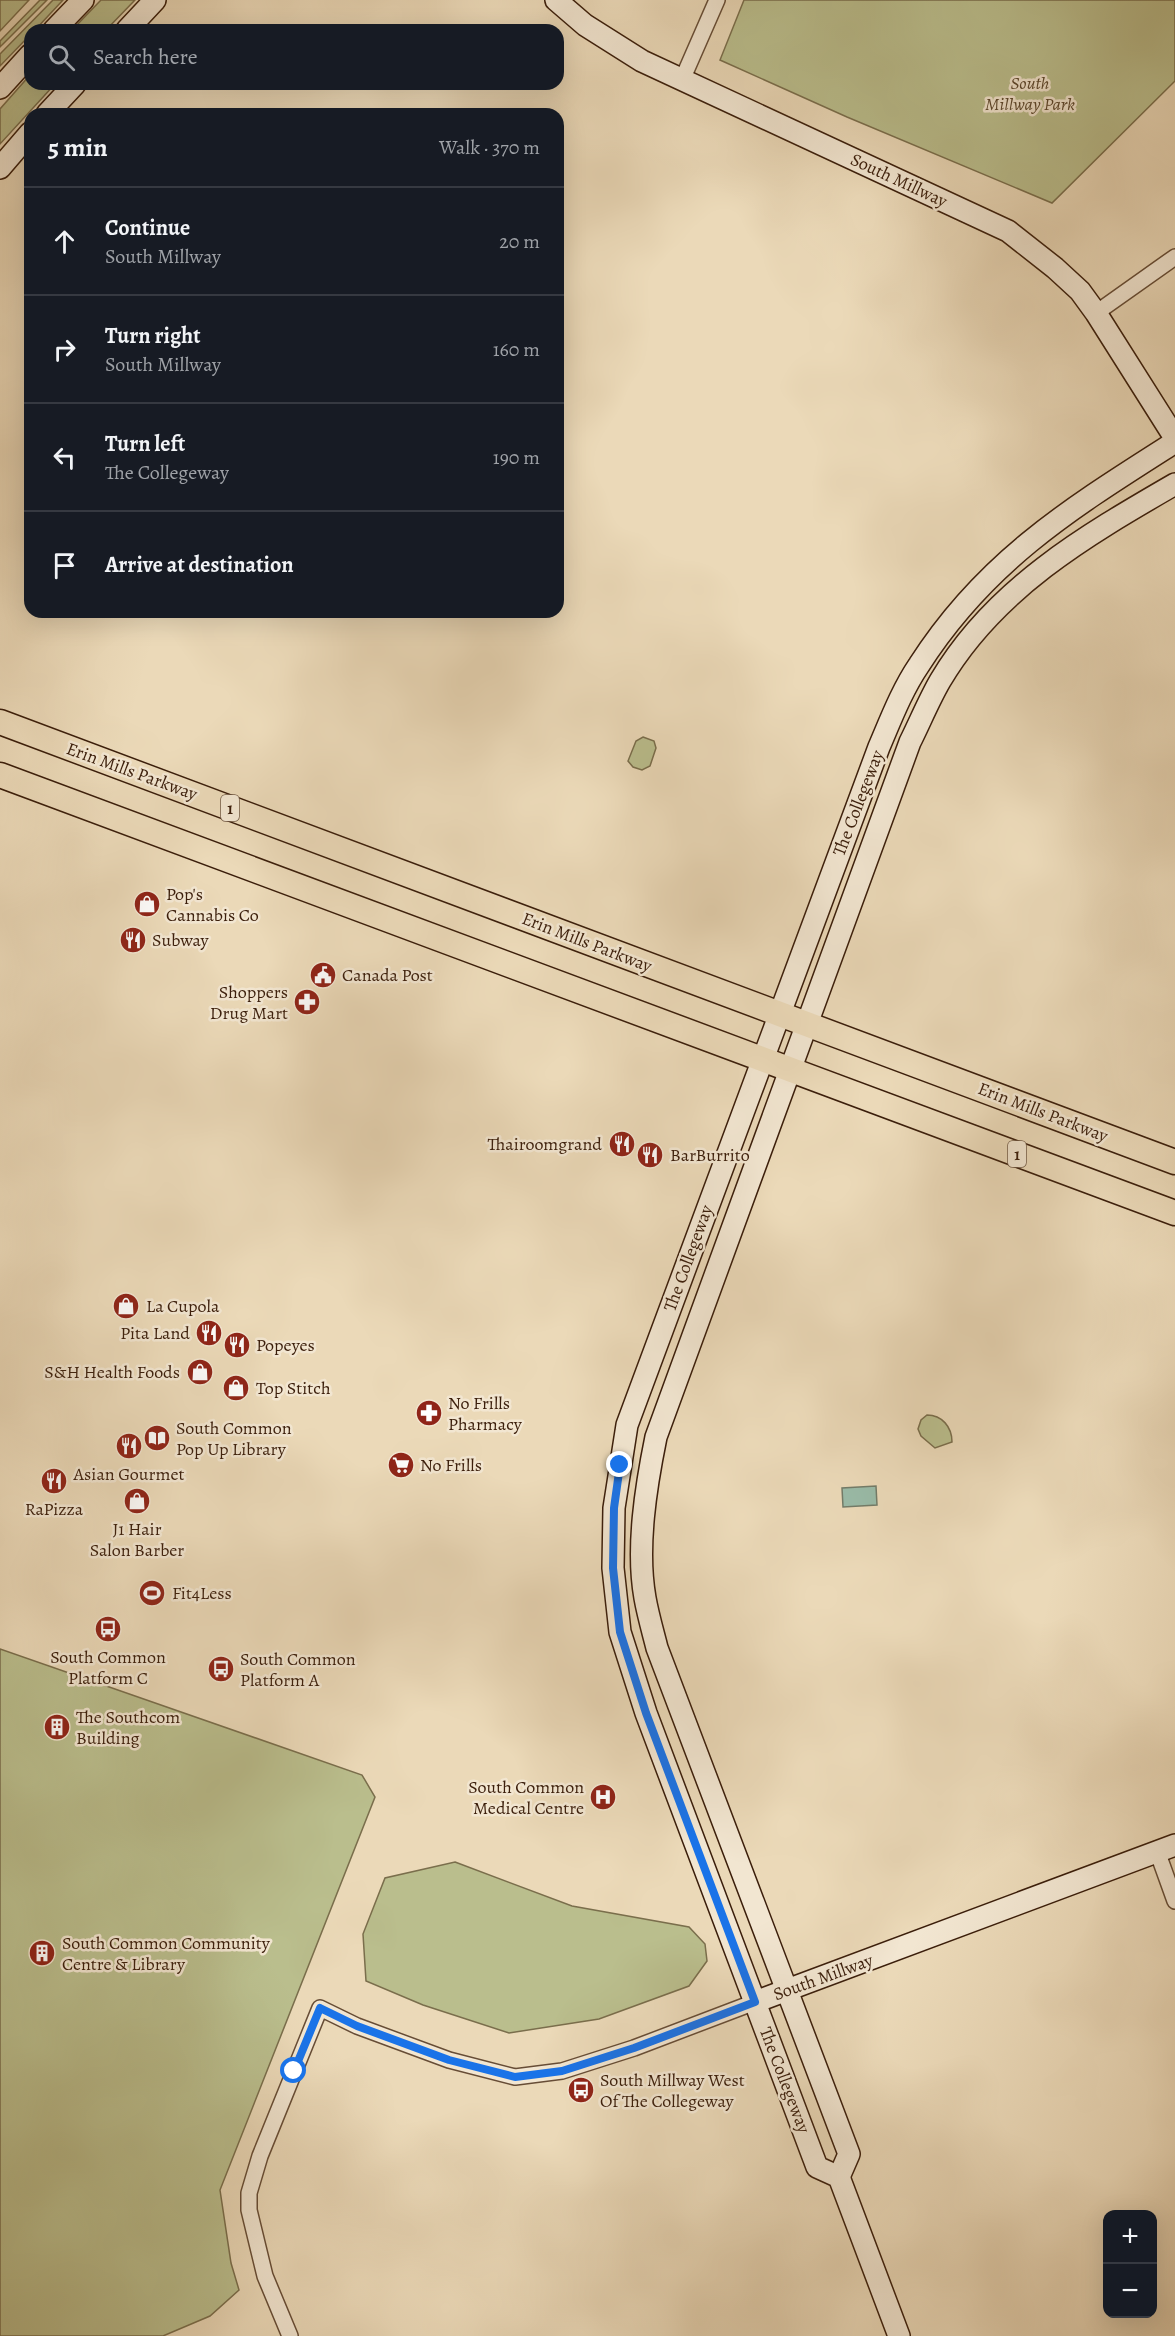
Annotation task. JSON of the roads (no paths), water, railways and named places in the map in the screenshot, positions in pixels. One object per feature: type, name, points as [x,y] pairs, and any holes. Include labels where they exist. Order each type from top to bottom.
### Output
[{"type":"main road","name":"Erin Mills Parkway","points":[[0,722],[1175,1162]]},
{"type":"main road","name":"1","points":[[0,775],[1175,1213]]},
{"type":"street","points":[[60,24],[83,0]]},
{"type":"street","points":[[133,24],[155,0]]},
{"type":"street","name":"South Millway","points":[[556,0],[613,45],[642,61],[1008,231],[1080,291],[1175,440]]},
{"type":"street","points":[[682,80],[717,0]]},
{"type":"street","points":[[0,88],[24,62]]},
{"type":"street","points":[[53,108],[69,90]]},
{"type":"street","points":[[0,168],[24,140]]},
{"type":"street","points":[[1096,313],[1175,257]]},
{"type":"street","name":"The Collegeway","points":[[1175,440],[1095,492],[1034,536],[1002,564],[951,621],[919,664],[903,692],[879,747],[778,1013],[627,1425],[614,1508],[613,1568],[620,1632],[642,1702],[817,2167],[839,2177],[849,2154],[657,1648],[645,1597],[642,1554],[648,1474],[656,1437],[910,742],[940,680],[975,633],[1013,591],[1091,533],[1175,484]]},
{"type":"street","points":[[1166,1848],[1175,1901]]},
{"type":"street","name":"South Millway","points":[[290,2336],[265,2276],[249,2210],[249,2193],[260,2156],[320,2008],[357,2026],[449,2060],[515,2077],[562,2071],[634,2048],[1166,1848]]},
{"type":"street","points":[[839,2177],[899,2336]]},
{"type":"place","name":"Pop's Cannabis Co","points":[[147,904]]},
{"type":"place","name":"Subway","points":[[133,940]]},
{"type":"place","name":"Canada Post","points":[[323,975]]},
{"type":"place","name":"Shoppers Drug Mart","points":[[307,1002]]},
{"type":"place","name":"Thairoomgrand","points":[[622,1144]]},
{"type":"place","name":"BarBurrito","points":[[650,1155]]},
{"type":"place","name":"La Cupola","points":[[126,1306]]},
{"type":"place","name":"Pita Land","points":[[209,1333]]},
{"type":"place","name":"Popeyes","points":[[237,1345]]},
{"type":"place","name":"S&H Health Foods","points":[[200,1372]]},
{"type":"place","name":"Top Stitch","points":[[236,1388]]},
{"type":"place","name":"No Frills Pharmacy","points":[[429,1413]]},
{"type":"place","name":"South Common Pop Up Library","points":[[157,1438]]},
{"type":"place","name":"Asian Gourmet","points":[[129,1446]]},
{"type":"place","name":"No Frills","points":[[401,1465]]},
{"type":"place","name":"RaPizza","points":[[54,1481]]},
{"type":"place","name":"J1 Hair Salon Barber","points":[[137,1501]]},
{"type":"place","name":"Fit4Less","points":[[152,1593]]},
{"type":"place","name":"South Common Platform C","points":[[108,1629]]},
{"type":"place","name":"South Common Platform A","points":[[221,1669]]},
{"type":"place","name":"The Southcom Building","points":[[57,1727]]},
{"type":"place","name":"South Common Medical Centre","points":[[603,1797]]},
{"type":"place","name":"South Common Community Centre & Library","points":[[42,1953]]},
{"type":"place","name":"South Millway West Of The Collegeway","points":[[581,2090]]},
{"type":"park label","name":"South Millway Park","points":[[1030,94]]}]
